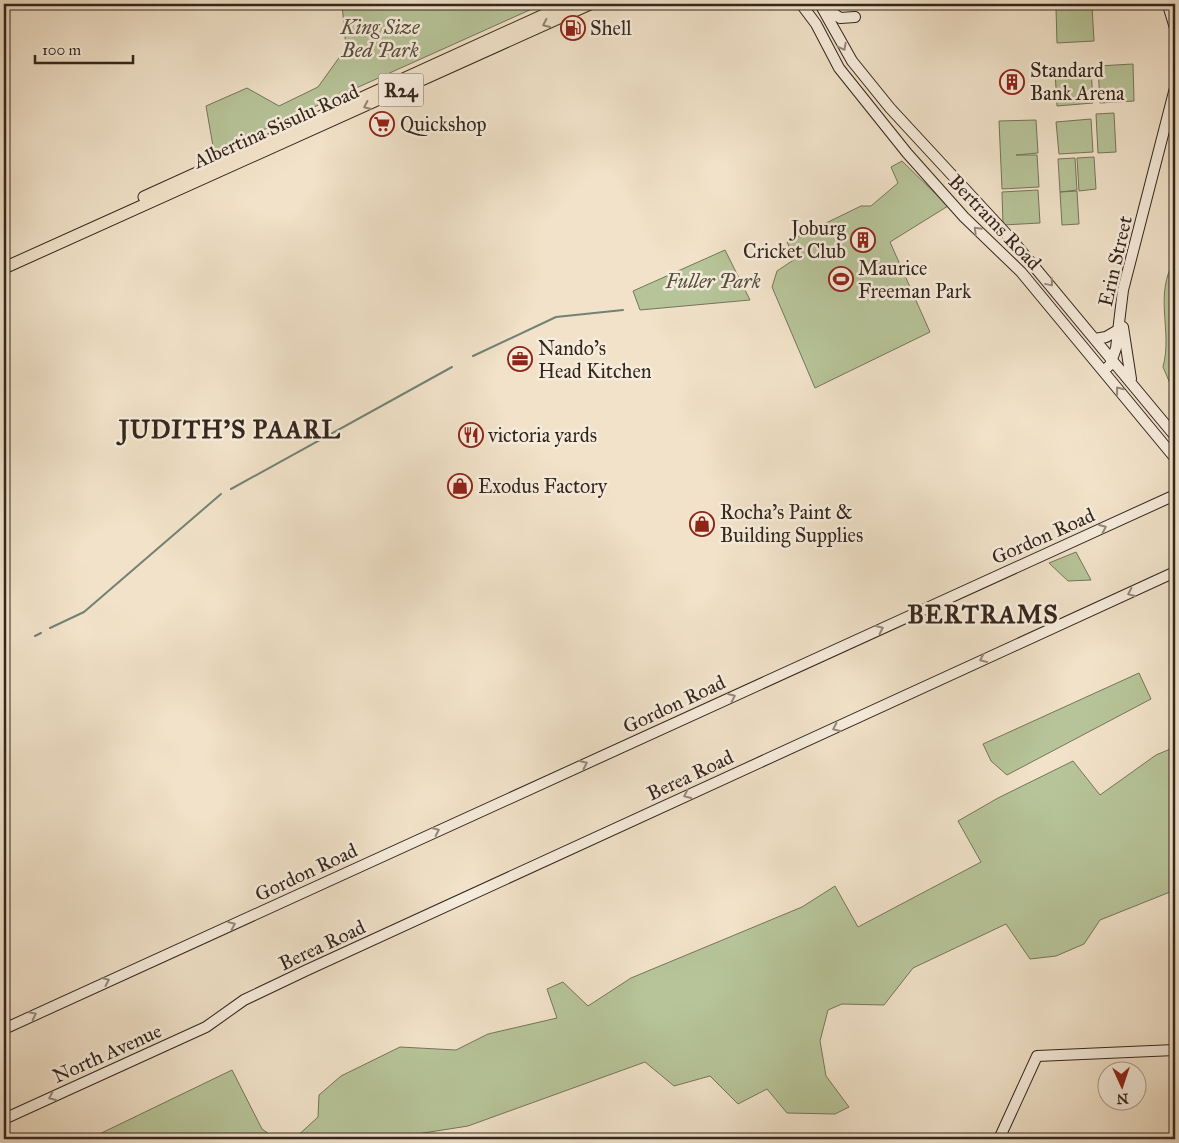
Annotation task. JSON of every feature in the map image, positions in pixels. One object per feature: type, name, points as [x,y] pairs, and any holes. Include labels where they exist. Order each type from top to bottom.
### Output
[{"type":"main road","name":"Albertina Sisulu Road","points":[[4,261],[568,4]]},
{"type":"main road","name":"Albertina Sisulu Road","points":[[4,268],[590,4]]},
{"type":"street","name":"Bertrams Road","points":[[802,4],[816,24],[839,68],[917,165],[981,234],[1021,272],[1175,458]]},
{"type":"street","name":"Bertrams Road","points":[[820,4],[848,55],[885,102],[924,147],[1013,241],[1113,359],[1175,436]]},
{"type":"street","points":[[820,4],[840,18],[855,17]]},
{"type":"street","points":[[1168,4],[1175,13]]},
{"type":"street","points":[[1168,4],[1175,28]]},
{"type":"street","name":"Erin Street","points":[[1113,359],[1123,290],[1159,157],[1164,149],[1174,111],[1175,88]]},
{"type":"street","points":[[1120,314],[1133,384]]},
{"type":"street","points":[[1095,338],[1106,337],[1118,330]]},
{"type":"street","points":[[1103,371],[1113,359]]},
{"type":"street","name":"Gordon Road","points":[[4,1029],[1175,495]]},
{"type":"street","name":"Berea Road","points":[[222,1016],[244,1000],[307,970],[1175,572]]},
{"type":"street","name":"North Avenue","points":[[4,1119],[191,1034],[222,1016]]},
{"type":"street","points":[[999,1139],[1037,1056],[1175,1050]]},
{"type":"green space","name":"King Size Bed Park","points":[[342,4],[543,4],[214,152],[206,106],[247,88],[279,106],[318,87],[346,48]]},
{"type":"green space","points":[[1092,6],[1094,41],[1057,43],[1056,8]]},
{"type":"green space","points":[[1133,64],[1134,101],[1100,103],[1098,66]]},
{"type":"green space","points":[[1091,68],[1093,103],[1057,106],[1055,71]]},
{"type":"green space","points":[[1114,113],[1116,152],[1098,153],[1096,114]]},
{"type":"green space","points":[[1091,119],[1093,152],[1059,154],[1056,122]]},
{"type":"green space","points":[[1036,120],[1038,153],[1016,155],[1037,155],[1039,187],[1002,189],[999,121]]},
{"type":"green space","points":[[1094,157],[1096,189],[1079,191],[1077,158]]},
{"type":"green space","points":[[1075,158],[1077,190],[1060,192],[1058,159]]},
{"type":"green space","name":"Maurice Freeman Park","points":[[902,161],[948,206],[890,242],[930,332],[815,388],[772,287],[777,271],[795,259],[787,242],[861,206],[871,206],[898,183],[891,167]]},
{"type":"green space","points":[[1038,190],[1040,223],[1003,225],[1002,192]]},
{"type":"green space","points":[[1077,191],[1079,224],[1062,225],[1060,192]]},
{"type":"green space","name":"Fuller Park","points":[[725,250],[750,300],[640,310],[633,291]]},
{"type":"green space","points":[[1175,259],[1175,395],[1163,367],[1166,340],[1165,286]]},
{"type":"green space","points":[[1076,552],[1091,580],[1068,581],[1049,563]]},
{"type":"green space","points":[[1139,673],[1151,699],[1007,775],[991,761],[983,744]]},
{"type":"green space","points":[[1175,747],[1175,890],[1100,920],[1084,944],[1056,956],[1030,959],[1006,924],[913,968],[884,1005],[842,1004],[828,1010],[820,1041],[826,1076],[849,1107],[835,1114],[787,1113],[767,1089],[738,1104],[710,1076],[674,1086],[645,1062],[468,1126],[417,1134],[408,1139],[294,1139],[318,1117],[319,1095],[341,1076],[400,1047],[456,1050],[488,1034],[557,1018],[547,989],[563,982],[588,1006],[631,978],[802,907],[835,886],[858,927],[981,862],[958,821],[998,798],[1073,761],[1100,795],[1156,755]]},
{"type":"green space","points":[[232,1070],[262,1129],[276,1139],[89,1139]]},
{"type":"waterway","points":[[473,356],[556,317],[623,310]]},
{"type":"waterway","points":[[231,489],[452,367]]},
{"type":"waterway","points":[[50,628],[84,612],[221,494]]},
{"type":"waterway","points":[[35,636],[41,633]]},
{"type":"place","name":"Shell","points":[[573,28]]},
{"type":"place","name":"Standard Bank Arena","points":[[1012,82]]},
{"type":"place","name":"Quickshop","points":[[382,124]]},
{"type":"place","name":"Joburg Cricket Club","points":[[863,240]]},
{"type":"place","name":"Maurice Freeman Park","points":[[841,279]]},
{"type":"place","name":"Nando's Head Kitchen","points":[[520,359]]},
{"type":"place","name":"victoria yards","points":[[471,435]]},
{"type":"place","name":"Exodus Factory","points":[[460,486]]},
{"type":"place","name":"Rocha's Paint & Building Supplies","points":[[702,524]]},
{"type":"district","name":"JUDITH'S PAARL","points":[[230,429]]},
{"type":"district","name":"BERTRAMS","points":[[983,614]]}]
